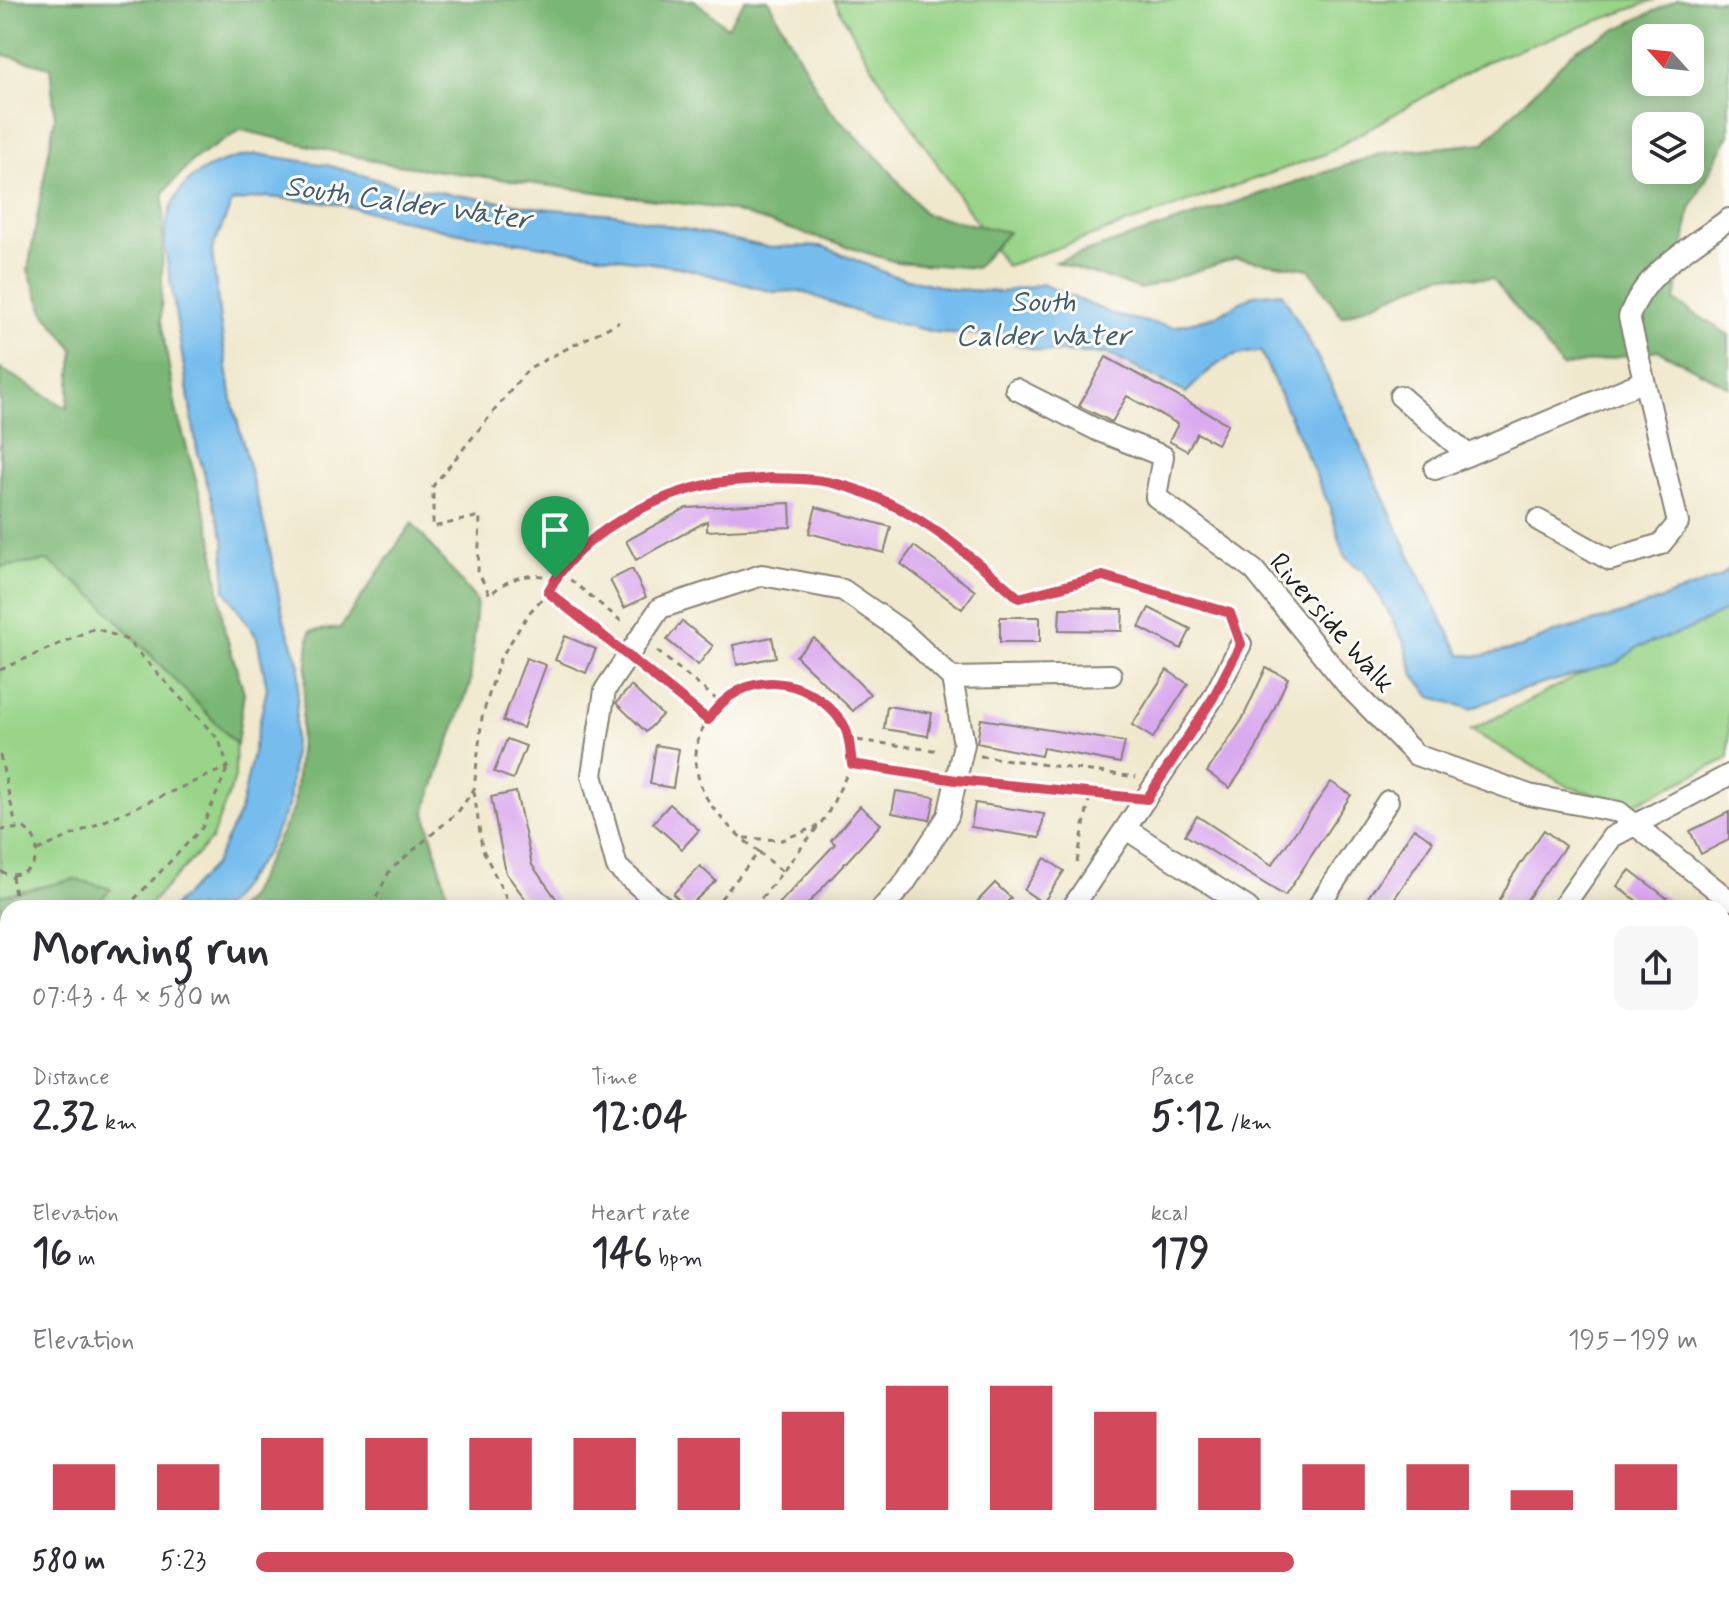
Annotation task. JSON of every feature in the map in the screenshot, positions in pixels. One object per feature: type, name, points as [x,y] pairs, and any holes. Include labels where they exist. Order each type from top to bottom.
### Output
[{"type":"street","points":[[1538,520],[1610,560],[1661,544],[1678,523],[1629,317],[1637,295],[1653,275],[1729,219]]},
{"type":"street","points":[[1435,469],[1644,381]]},
{"type":"street","name":"Riverside Walk","points":[[1016,389],[1099,431],[1163,456],[1156,497],[1254,570],[1348,686],[1416,755],[1529,795],[1626,818]]},
{"type":"street","points":[[1400,396],[1468,455]]},
{"type":"street","points":[[655,900],[617,867],[592,775],[605,690],[660,608],[762,575],[843,590],[902,631],[952,678],[964,744],[948,816],[904,884],[889,900]]},
{"type":"street","points":[[1077,900],[1213,698],[1241,644]]},
{"type":"street","points":[[952,678],[1111,675]]},
{"type":"street","points":[[1568,900],[1626,818],[1729,775]]},
{"type":"street","points":[[1322,900],[1388,801]]},
{"type":"street","points":[[1626,818],[1729,900]]},
{"type":"street","points":[[1126,829],[1236,900]]},
{"type":"path","points":[[555,578],[540,575],[505,581],[490,595],[478,572],[480,516],[433,527],[433,486],[529,368],[619,322]]},
{"type":"path","points":[[507,900],[482,848],[474,789],[482,717],[500,659],[555,578],[589,544],[624,518],[669,498],[729,482],[772,478],[833,483],[901,509],[974,559],[1019,598],[1103,576],[1230,613],[1241,644]]},
{"type":"path","points":[[548,592],[708,720]]},
{"type":"path","points":[[0,670],[95,628],[127,640],[219,740],[228,767],[202,828],[134,900]]},
{"type":"path","points":[[760,900],[783,872],[819,826],[852,764],[849,739],[843,724],[813,694],[785,681],[744,689],[716,708],[708,720],[697,758],[699,781],[709,803],[741,837],[783,872]]},
{"type":"path","points":[[849,739],[1159,780]]},
{"type":"path","points":[[0,755],[16,826]]},
{"type":"path","points":[[852,764],[956,780],[1147,799]]},
{"type":"path","points":[[38,850],[228,767]]},
{"type":"path","points":[[375,900],[390,870],[458,812],[474,789]]},
{"type":"path","points":[[1077,864],[1090,795]]},
{"type":"path","points":[[0,830],[16,826],[31,833],[38,850],[31,869],[12,876],[0,871]]},
{"type":"path","points":[[741,837],[782,840],[819,826]]},
{"type":"path","points":[[720,900],[759,852]]},
{"type":"path","points":[[12,876],[16,900]]},
{"type":"green space","points":[[0,0],[694,0],[727,27],[745,0],[768,0],[827,107],[885,165],[925,214],[1008,232],[976,268],[896,262],[729,210],[389,164],[241,130],[193,160],[164,192],[161,320],[176,409],[212,537],[224,628],[244,692],[237,745],[97,599],[48,561],[0,567],[0,368],[67,408],[74,349],[45,314],[28,270],[55,117],[50,67],[0,54]]},
{"type":"green space","points":[[834,0],[1655,0],[1485,62],[1323,155],[1006,266],[870,64]]},
{"type":"green space","points":[[1677,0],[1729,0],[1729,135],[1704,182],[1704,112],[1632,112],[1632,184],[1703,184],[1690,209],[1675,301],[1729,335],[1729,387],[1658,350],[1562,367],[1493,279],[1442,275],[1342,317],[1309,269],[1236,258],[1141,289],[1055,262],[1383,153],[1484,143],[1576,49]]},
{"type":"green space","points":[[0,466],[237,670],[235,778],[211,840],[154,900],[0,900]]},
{"type":"green space","points":[[412,523],[477,601],[470,684],[425,811],[449,900],[246,900],[294,808],[310,631],[340,628]]},
{"type":"green space","points":[[1729,599],[1729,758],[1632,805],[1569,787],[1471,730]]},
{"type":"green space","points":[[75,879],[111,889],[101,900],[0,900],[0,896]]},
{"type":"water","name":"South Calder Water","points":[[257,154],[327,165],[396,185],[540,208],[615,214],[767,247],[822,246],[891,275],[952,289],[1002,292],[1042,284],[1117,316],[1173,327],[1216,316],[1253,295],[1281,292],[1329,381],[1414,565],[1461,655],[1480,656],[1522,647],[1556,632],[1622,614],[1720,577],[1729,569],[1729,609],[1683,632],[1638,647],[1617,663],[1504,695],[1471,709],[1431,697],[1414,675],[1404,642],[1383,602],[1365,573],[1345,557],[1329,505],[1261,352],[1228,358],[1186,393],[1108,354],[1040,351],[983,335],[934,332],[870,317],[801,291],[773,292],[684,268],[459,233],[332,203],[267,197],[232,202],[212,250],[220,321],[232,400],[267,536],[284,620],[300,665],[289,804],[266,853],[230,900],[180,900],[214,865],[240,812],[267,688],[257,638],[225,590],[224,539],[197,450],[165,247],[166,226],[178,193],[202,171]]},
{"type":"building","points":[[1106,357],[1228,424],[1217,444],[1197,433],[1187,451],[1169,441],[1178,424],[1127,396],[1112,422],[1079,406]]},
{"type":"building","points":[[790,503],[791,527],[707,531],[707,521],[636,560],[626,541],[686,508]]},
{"type":"building","points":[[816,507],[891,527],[884,553],[809,533]]},
{"type":"building","points":[[914,546],[975,591],[962,609],[901,564]]},
{"type":"building","points":[[632,569],[646,597],[624,608],[610,580]]},
{"type":"building","points":[[1060,608],[1123,609],[1122,631],[1059,630]]},
{"type":"building","points":[[1149,608],[1191,629],[1181,649],[1139,627]]},
{"type":"building","points":[[1000,617],[1040,617],[1040,642],[1000,642]]},
{"type":"building","points":[[682,621],[713,646],[698,665],[667,640]]},
{"type":"building","points":[[565,636],[596,649],[586,673],[555,660]]},
{"type":"building","points":[[772,637],[776,657],[737,665],[733,645]]},
{"type":"building","points":[[814,638],[870,694],[853,711],[796,656]]},
{"type":"building","points":[[526,658],[546,665],[523,728],[503,721]]},
{"type":"building","points":[[1266,668],[1288,678],[1255,751],[1230,788],[1207,772],[1242,720]]},
{"type":"building","points":[[1167,670],[1188,684],[1153,738],[1132,725]]},
{"type":"building","points":[[631,686],[662,715],[646,732],[616,703]]},
{"type":"building","points":[[887,706],[932,713],[928,736],[884,729]]},
{"type":"building","points":[[981,719],[1125,742],[1120,763],[1043,748],[1041,756],[977,743]]},
{"type":"building","points":[[507,739],[526,746],[513,779],[494,772]]},
{"type":"building","points":[[656,745],[679,749],[673,788],[650,784]]},
{"type":"building","points":[[1331,782],[1351,795],[1285,896],[1185,835],[1197,816],[1272,865]]},
{"type":"building","points":[[896,791],[935,797],[930,820],[892,813]]},
{"type":"building","points":[[516,792],[532,865],[557,900],[526,900],[506,873],[491,797]]},
{"type":"building","points":[[975,803],[1044,814],[1040,838],[971,827]]},
{"type":"building","points":[[670,804],[699,830],[682,849],[653,823]]},
{"type":"building","points":[[860,806],[881,824],[811,900],[782,900],[835,844],[831,840]]},
{"type":"building","points":[[1729,812],[1729,840],[1701,854],[1690,831]]},
{"type":"building","points":[[1414,828],[1433,841],[1393,900],[1366,900]]},
{"type":"building","points":[[1544,830],[1565,846],[1527,900],[1500,900]]},
{"type":"building","points":[[1045,858],[1064,871],[1045,900],[1039,900],[1024,890]]},
{"type":"building","points":[[700,866],[716,881],[696,900],[679,900],[673,894]]},
{"type":"building","points":[[1630,870],[1669,900],[1635,900],[1617,886]]},
{"type":"building","points":[[995,883],[1011,898],[1009,900],[979,900]]},
{"type":"route","points":[[772,478],[833,483],[901,509],[974,559],[1019,598],[1103,576],[1230,613],[1241,644],[1213,698],[1147,799],[1090,795],[956,780],[852,764],[849,739],[843,724],[813,694],[785,681],[744,689],[716,708],[708,720],[548,592],[555,578],[589,544],[624,518],[669,498],[715,483],[772,478]]}]
